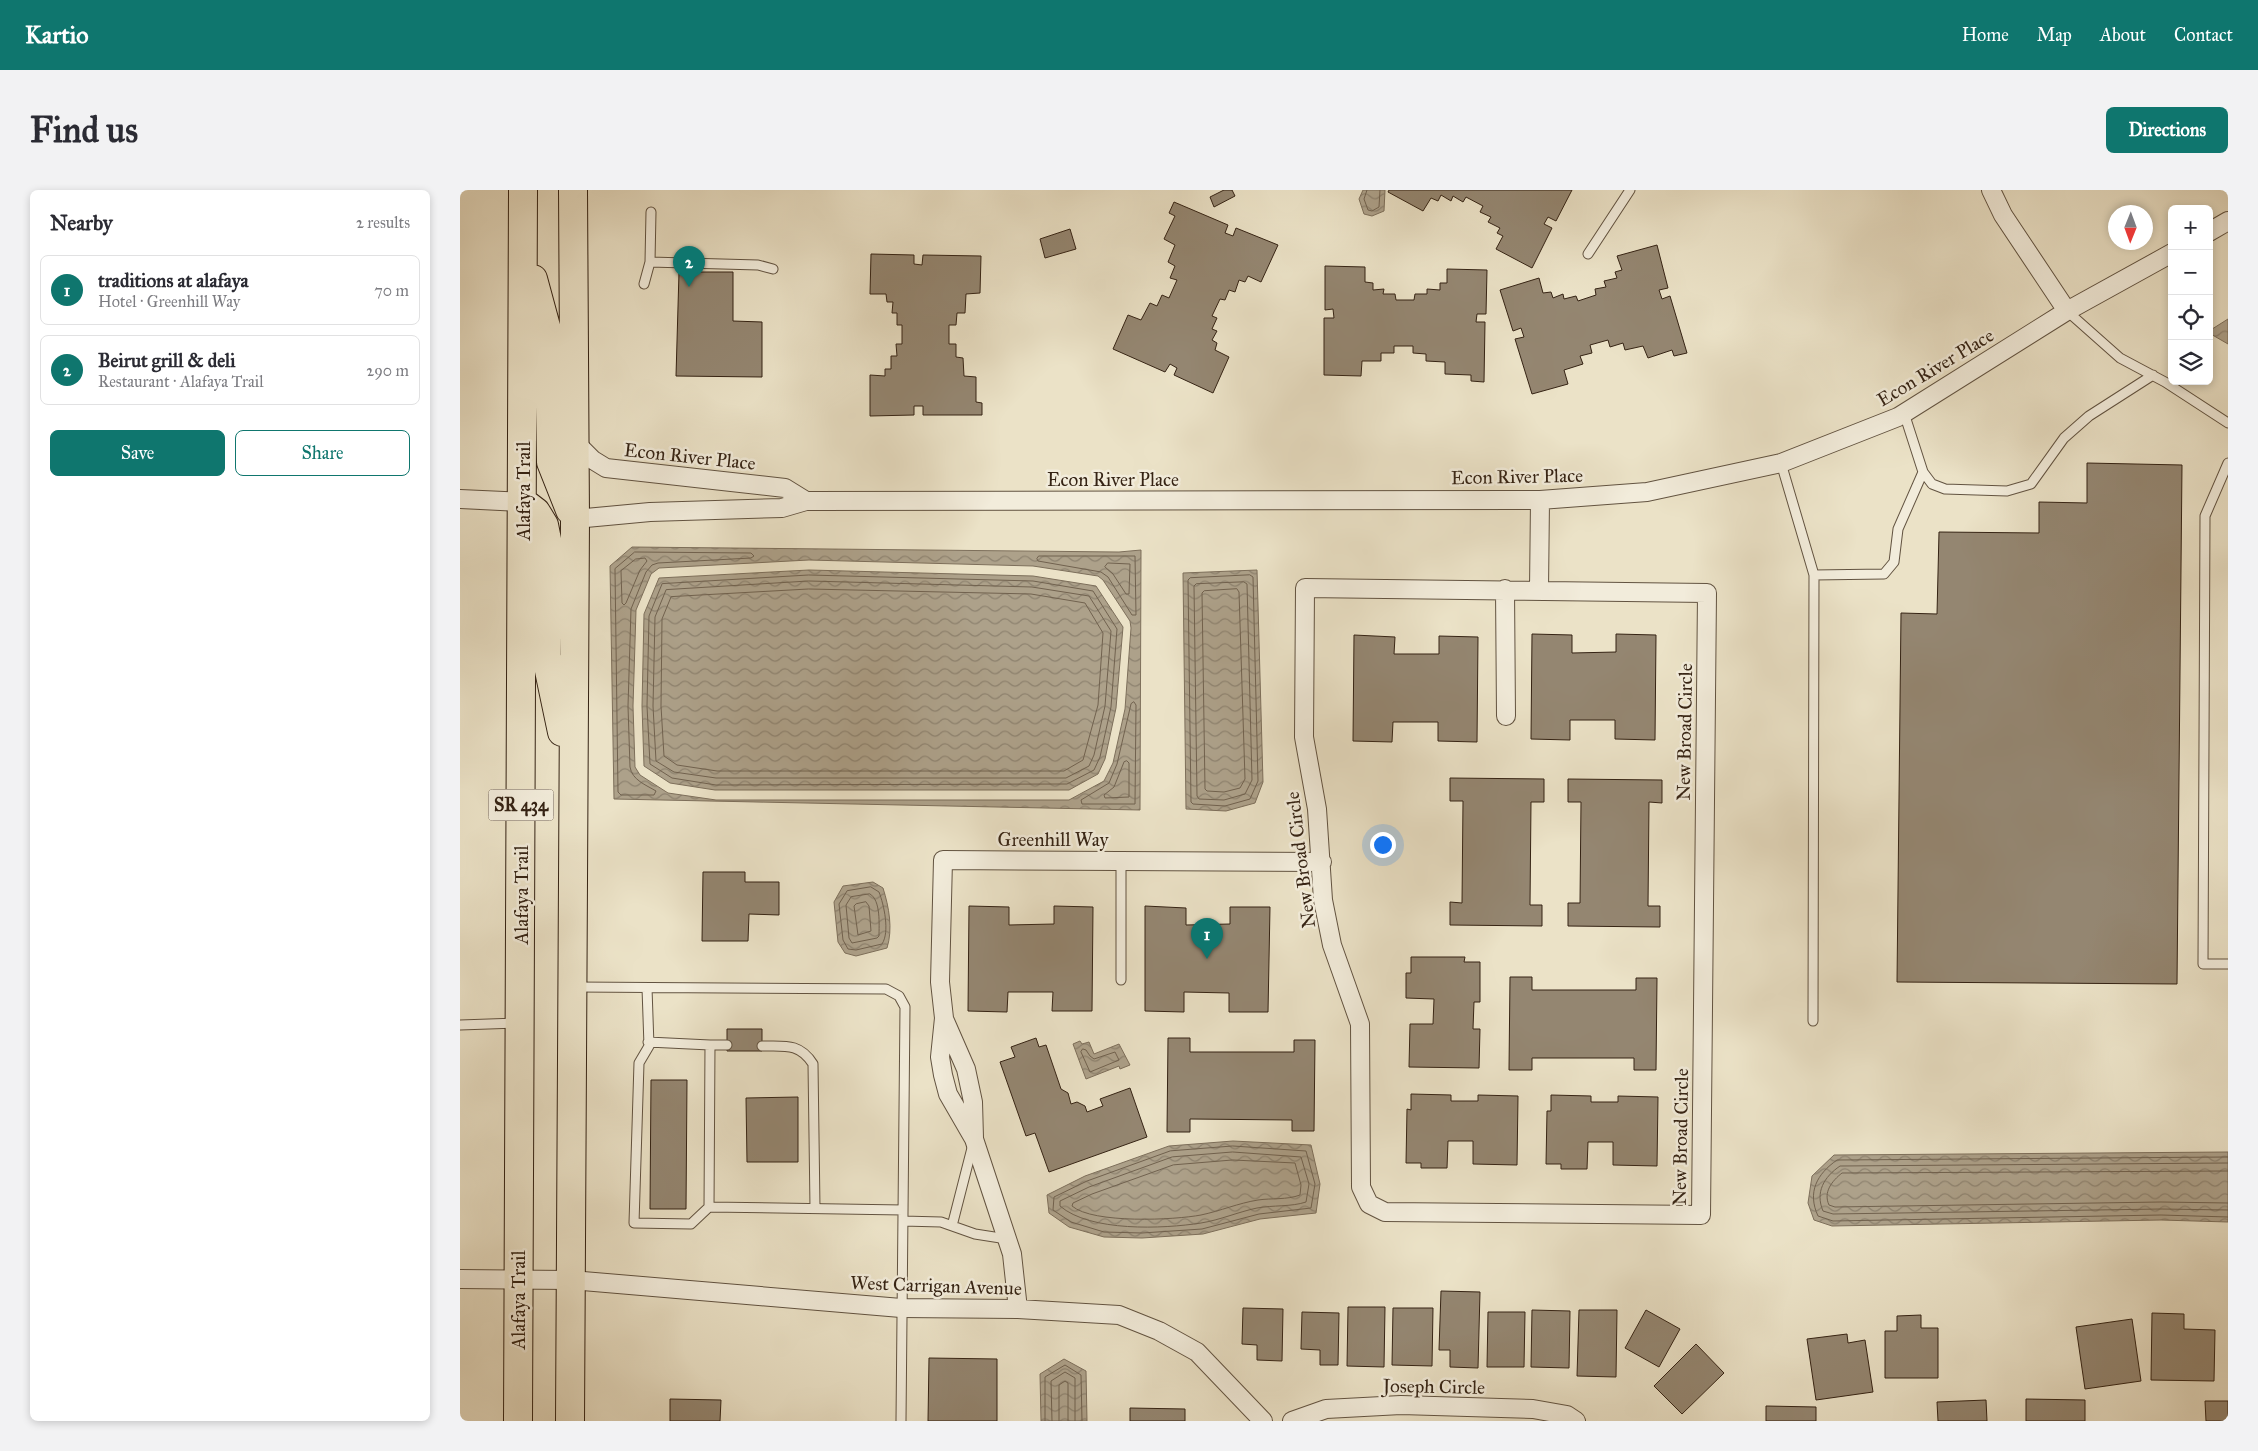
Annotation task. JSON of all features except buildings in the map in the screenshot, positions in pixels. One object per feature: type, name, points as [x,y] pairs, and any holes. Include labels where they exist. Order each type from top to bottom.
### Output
[{"type":"main road","name":"Alafaya Trail","points":[[518,1421],[524,244],[522,190]]},
{"type":"main road","name":"SR 434","points":[[570,1421],[575,519],[573,190]]},
{"type":"main road","points":[[524,244],[549,338],[551,462],[575,519]]},
{"type":"main road","points":[[523,502],[536,512],[544,525],[548,545],[546,656],[573,788]]},
{"type":"street","points":[[1991,190],[2003,216],[2067,311]]},
{"type":"street","points":[[2213,230],[2228,221]]},
{"type":"street","name":"Econ River Place","points":[[575,519],[650,512],[782,508],[806,501],[1540,500],[1647,492],[1781,463],[1904,413],[2067,311],[2168,255]]},
{"type":"street","name":"Econ River Place","points":[[575,442],[593,460],[606,468],[785,488],[806,501]]},
{"type":"street","points":[[460,499],[523,502]]},
{"type":"street","points":[[1540,500],[1540,590]]},
{"type":"street","name":"New Broad Circle","points":[[1305,588],[1505,589],[1707,592],[1701,1215],[1385,1212],[1369,1204],[1361,1187],[1360,1024],[1332,945],[1323,900],[1322,862],[1317,809],[1304,738],[1305,588]]},
{"type":"street","points":[[1505,589],[1506,716]]},
{"type":"street","name":"Greenhill Way","points":[[1018,1309],[1012,1254],[974,1139],[948,1094],[943,1076],[940,1057],[944,1018],[940,982],[943,860],[1322,862]]},
{"type":"street","name":"Greenhill Way","points":[[944,1018],[966,1069],[972,1102],[974,1139]]},
{"type":"street","name":"West Carrigan Avenue","points":[[460,1279],[571,1280],[901,1308],[1018,1309],[1119,1314],[1159,1331],[1198,1352],[1263,1421]]},
{"type":"street","name":"Joseph Circle","points":[[1292,1421],[1326,1409],[1401,1404],[1533,1409],[1567,1415],[1576,1421]]},
{"type":"lane","points":[[1588,254],[1630,190]]},
{"type":"lane","points":[[644,284],[650,262],[651,212]]},
{"type":"lane","points":[[650,262],[758,265],[773,269]]},
{"type":"lane","points":[[2067,311],[2120,358],[2153,375],[2228,423]]},
{"type":"lane","points":[[1904,413],[1923,472],[1932,484],[1945,490],[2007,491],[2031,484],[2064,438],[2083,422],[2153,375]]},
{"type":"lane","points":[[2228,462],[2205,516],[2203,964],[2228,964]]},
{"type":"lane","points":[[1781,463],[1814,575],[1813,1021]]},
{"type":"lane","points":[[1814,575],[1884,574],[1894,562],[1898,529],[1923,472]]},
{"type":"lane","points":[[1121,980],[1122,861]]},
{"type":"lane","points":[[572,987],[886,989],[899,996],[905,1007],[901,1421]]},
{"type":"lane","points":[[647,988],[649,1046],[639,1063],[634,1223],[691,1224],[709,1206],[710,1044]]},
{"type":"lane","points":[[460,1025],[520,1023]]},
{"type":"lane","points":[[648,1042],[727,1045]]},
{"type":"lane","points":[[762,1046],[788,1046],[798,1049],[807,1054],[813,1064],[815,1208]]},
{"type":"lane","points":[[952,1226],[974,1139]]},
{"type":"lane","points":[[709,1206],[903,1210]]},
{"type":"lane","points":[[902,1221],[941,1222],[975,1234],[1007,1239]]},
{"type":"water","points":[[1363,190],[1385,190],[1384,211],[1372,216],[1364,214],[1359,199]]},
{"type":"water","points":[[2228,319],[2228,344],[2213,335],[2213,328]]},
{"type":"water","points":[[632,547],[1119,552],[1141,550],[1140,810],[614,799],[610,566]],"holes":[[[809,560],[1033,566],[1098,576],[1103,580],[1130,621],[1125,709],[1113,763],[1104,781],[1069,800],[716,800],[668,793],[640,775],[635,767],[633,706],[636,610],[651,574],[659,568]]]},
{"type":"water","points":[[809,570],[1033,576],[1096,586],[1123,627],[1116,708],[1105,759],[1098,774],[1069,790],[715,790],[670,783],[644,766],[642,706],[644,614],[659,578]]},
{"type":"water","points":[[1257,570],[1263,782],[1255,803],[1226,811],[1186,809],[1183,573]]},
{"type":"water","points":[[873,882],[883,888],[887,903],[890,933],[887,948],[856,956],[845,953],[838,942],[834,902],[843,886]]},
{"type":"water","points":[[1080,1041],[1082,1044],[1089,1042],[1094,1054],[1119,1044],[1130,1065],[1120,1069],[1119,1066],[1086,1079],[1073,1044]]},
{"type":"water","points":[[1233,1141],[1311,1145],[1320,1184],[1316,1213],[1260,1219],[1203,1234],[1142,1238],[1104,1237],[1069,1227],[1049,1213],[1047,1195],[1085,1176],[1169,1146]]},
{"type":"water","points":[[2228,1152],[2228,1222],[2161,1220],[1832,1226],[1814,1220],[1808,1203],[1812,1176],[1834,1155]]},
{"type":"water","points":[[1064,1359],[1086,1371],[1087,1421],[1041,1421],[1040,1374]]},
{"type":"place","name":"Beirut grill & deli","points":[[689,287]]},
{"type":"place","name":"traditions at alafaya","points":[[1207,959]]}]
